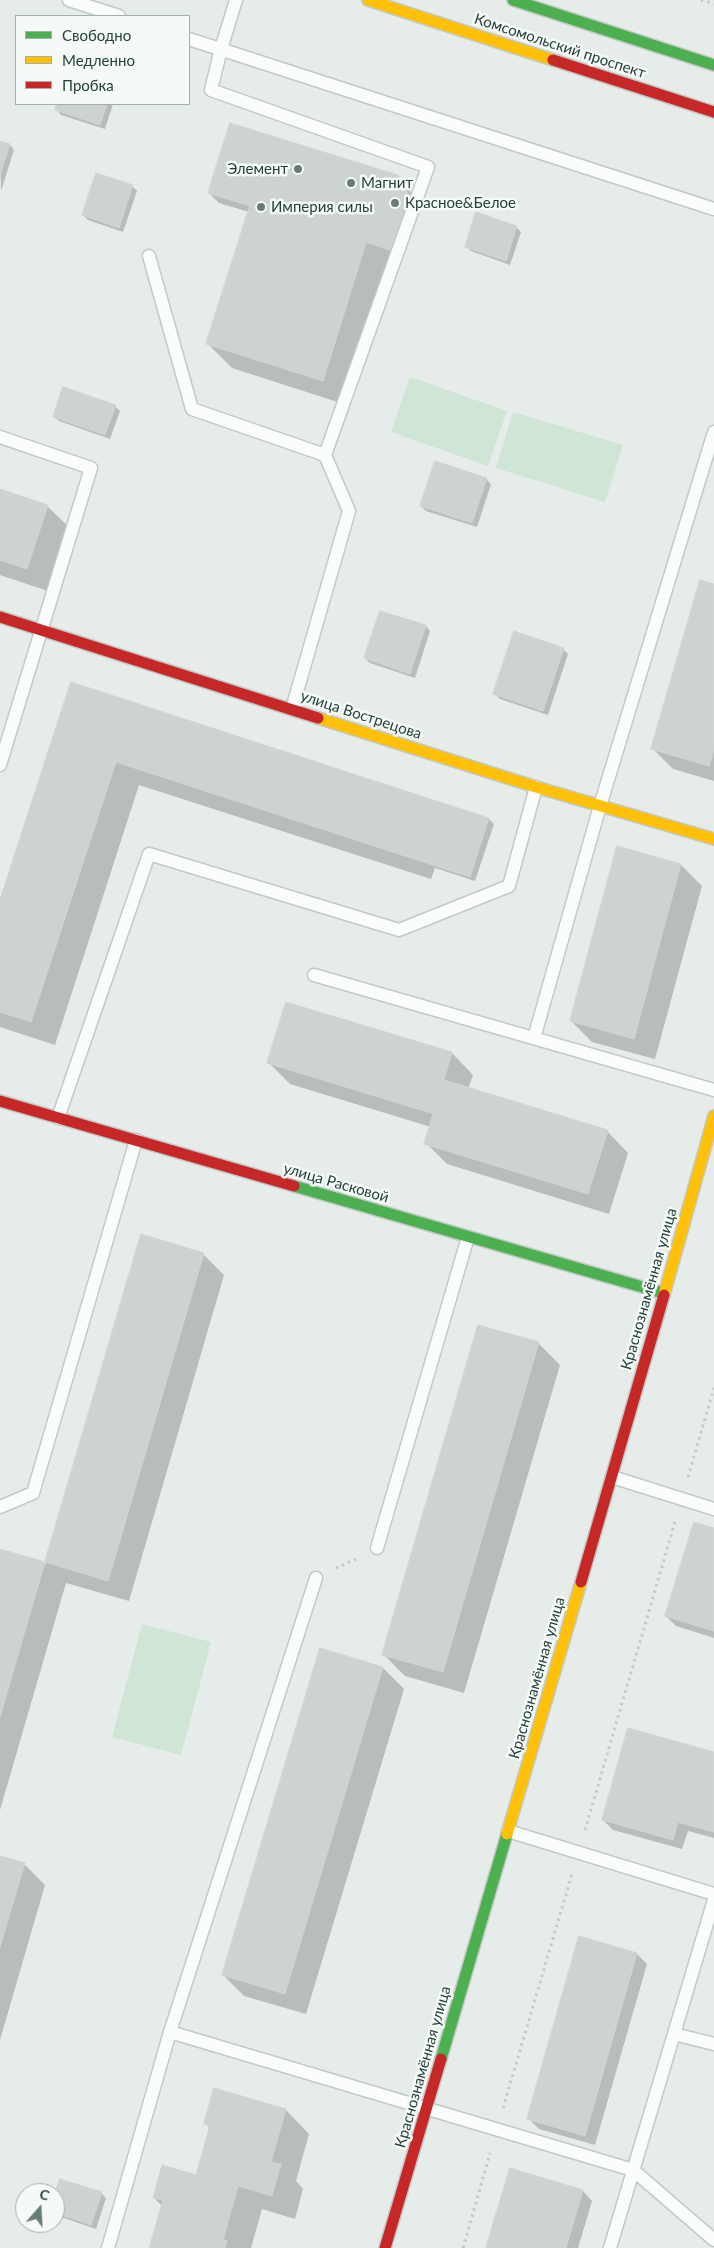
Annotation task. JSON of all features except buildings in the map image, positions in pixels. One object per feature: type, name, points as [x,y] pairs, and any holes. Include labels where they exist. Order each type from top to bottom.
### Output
[{"type":"street","name":"Комсомольский проспект","points":[[368,0],[714,112]]},
{"type":"street","name":"Комсомольский проспект","points":[[513,0],[714,65]]},
{"type":"street","name":"улица Вострецова","points":[[0,616],[536,787],[714,839]]},
{"type":"street","name":"улица Расковой","points":[[0,1101],[663,1293]]},
{"type":"street","name":"Краснознамённая улица","points":[[385,2248],[612,1477],[714,1116]]},
{"type":"lane","points":[[69,0],[116,15]]},
{"type":"lane","points":[[236,0],[211,90],[428,168],[324,456],[349,511],[292,709]]},
{"type":"lane","points":[[190,39],[714,209]]},
{"type":"lane","points":[[149,256],[192,409],[324,456]]},
{"type":"lane","points":[[534,1038],[600,806],[714,432]]},
{"type":"lane","points":[[0,437],[91,468],[0,765]]},
{"type":"lane","points":[[58,1118],[149,854],[400,930],[509,886],[536,787]]},
{"type":"lane","points":[[314,975],[714,1090]]},
{"type":"lane","points":[[0,1507],[33,1494],[136,1140]]},
{"type":"lane","points":[[698,1172],[714,1176]]},
{"type":"lane","points":[[377,1548],[468,1237]]},
{"type":"lane","points":[[612,1477],[714,1509]]},
{"type":"lane","points":[[108,2248],[170,2032],[316,1578]]},
{"type":"lane","points":[[508,1831],[714,1894]]},
{"type":"lane","points":[[610,2248],[714,1900]]},
{"type":"lane","points":[[170,2032],[633,2170],[714,2240]]},
{"type":"lane","points":[[674,2034],[714,2044]]},
{"type":"path","points":[[701,0],[714,4]]},
{"type":"path","points":[[462,2248],[714,1388]]},
{"type":"path","points":[[316,1578],[377,1548]]},
{"type":"green space","points":[[410,377],[507,411],[488,466],[391,432]]},
{"type":"green space","points":[[513,412],[623,445],[605,502],[496,468]]},
{"type":"green space","points":[[142,1624],[211,1642],[181,1755],[112,1737]]},
{"type":"traffic: fast","points":[[513,0],[714,65]]},
{"type":"traffic: fast","points":[[294,1186],[663,1293]]},
{"type":"traffic: fast","points":[[441,2059],[507,1834]]},
{"type":"traffic: slow","points":[[368,0],[553,60]]},
{"type":"traffic: slow","points":[[318,718],[536,787],[714,839]]},
{"type":"traffic: slow","points":[[664,1295],[714,1116]]},
{"type":"traffic: slow","points":[[507,1834],[581,1582]]},
{"type":"traffic: jam","points":[[553,60],[714,112]]},
{"type":"traffic: jam","points":[[0,617],[318,718]]},
{"type":"traffic: jam","points":[[0,1101],[294,1186]]},
{"type":"traffic: jam","points":[[581,1582],[664,1295]]},
{"type":"traffic: jam","points":[[385,2248],[441,2059]]},
{"type":"place","name":"Элемент","points":[[298,169]]},
{"type":"place","name":"Магнит","points":[[351,183]]},
{"type":"place","name":"Красное&Белое","points":[[395,203]]},
{"type":"place","name":"Империя силы","points":[[261,207]]}]
